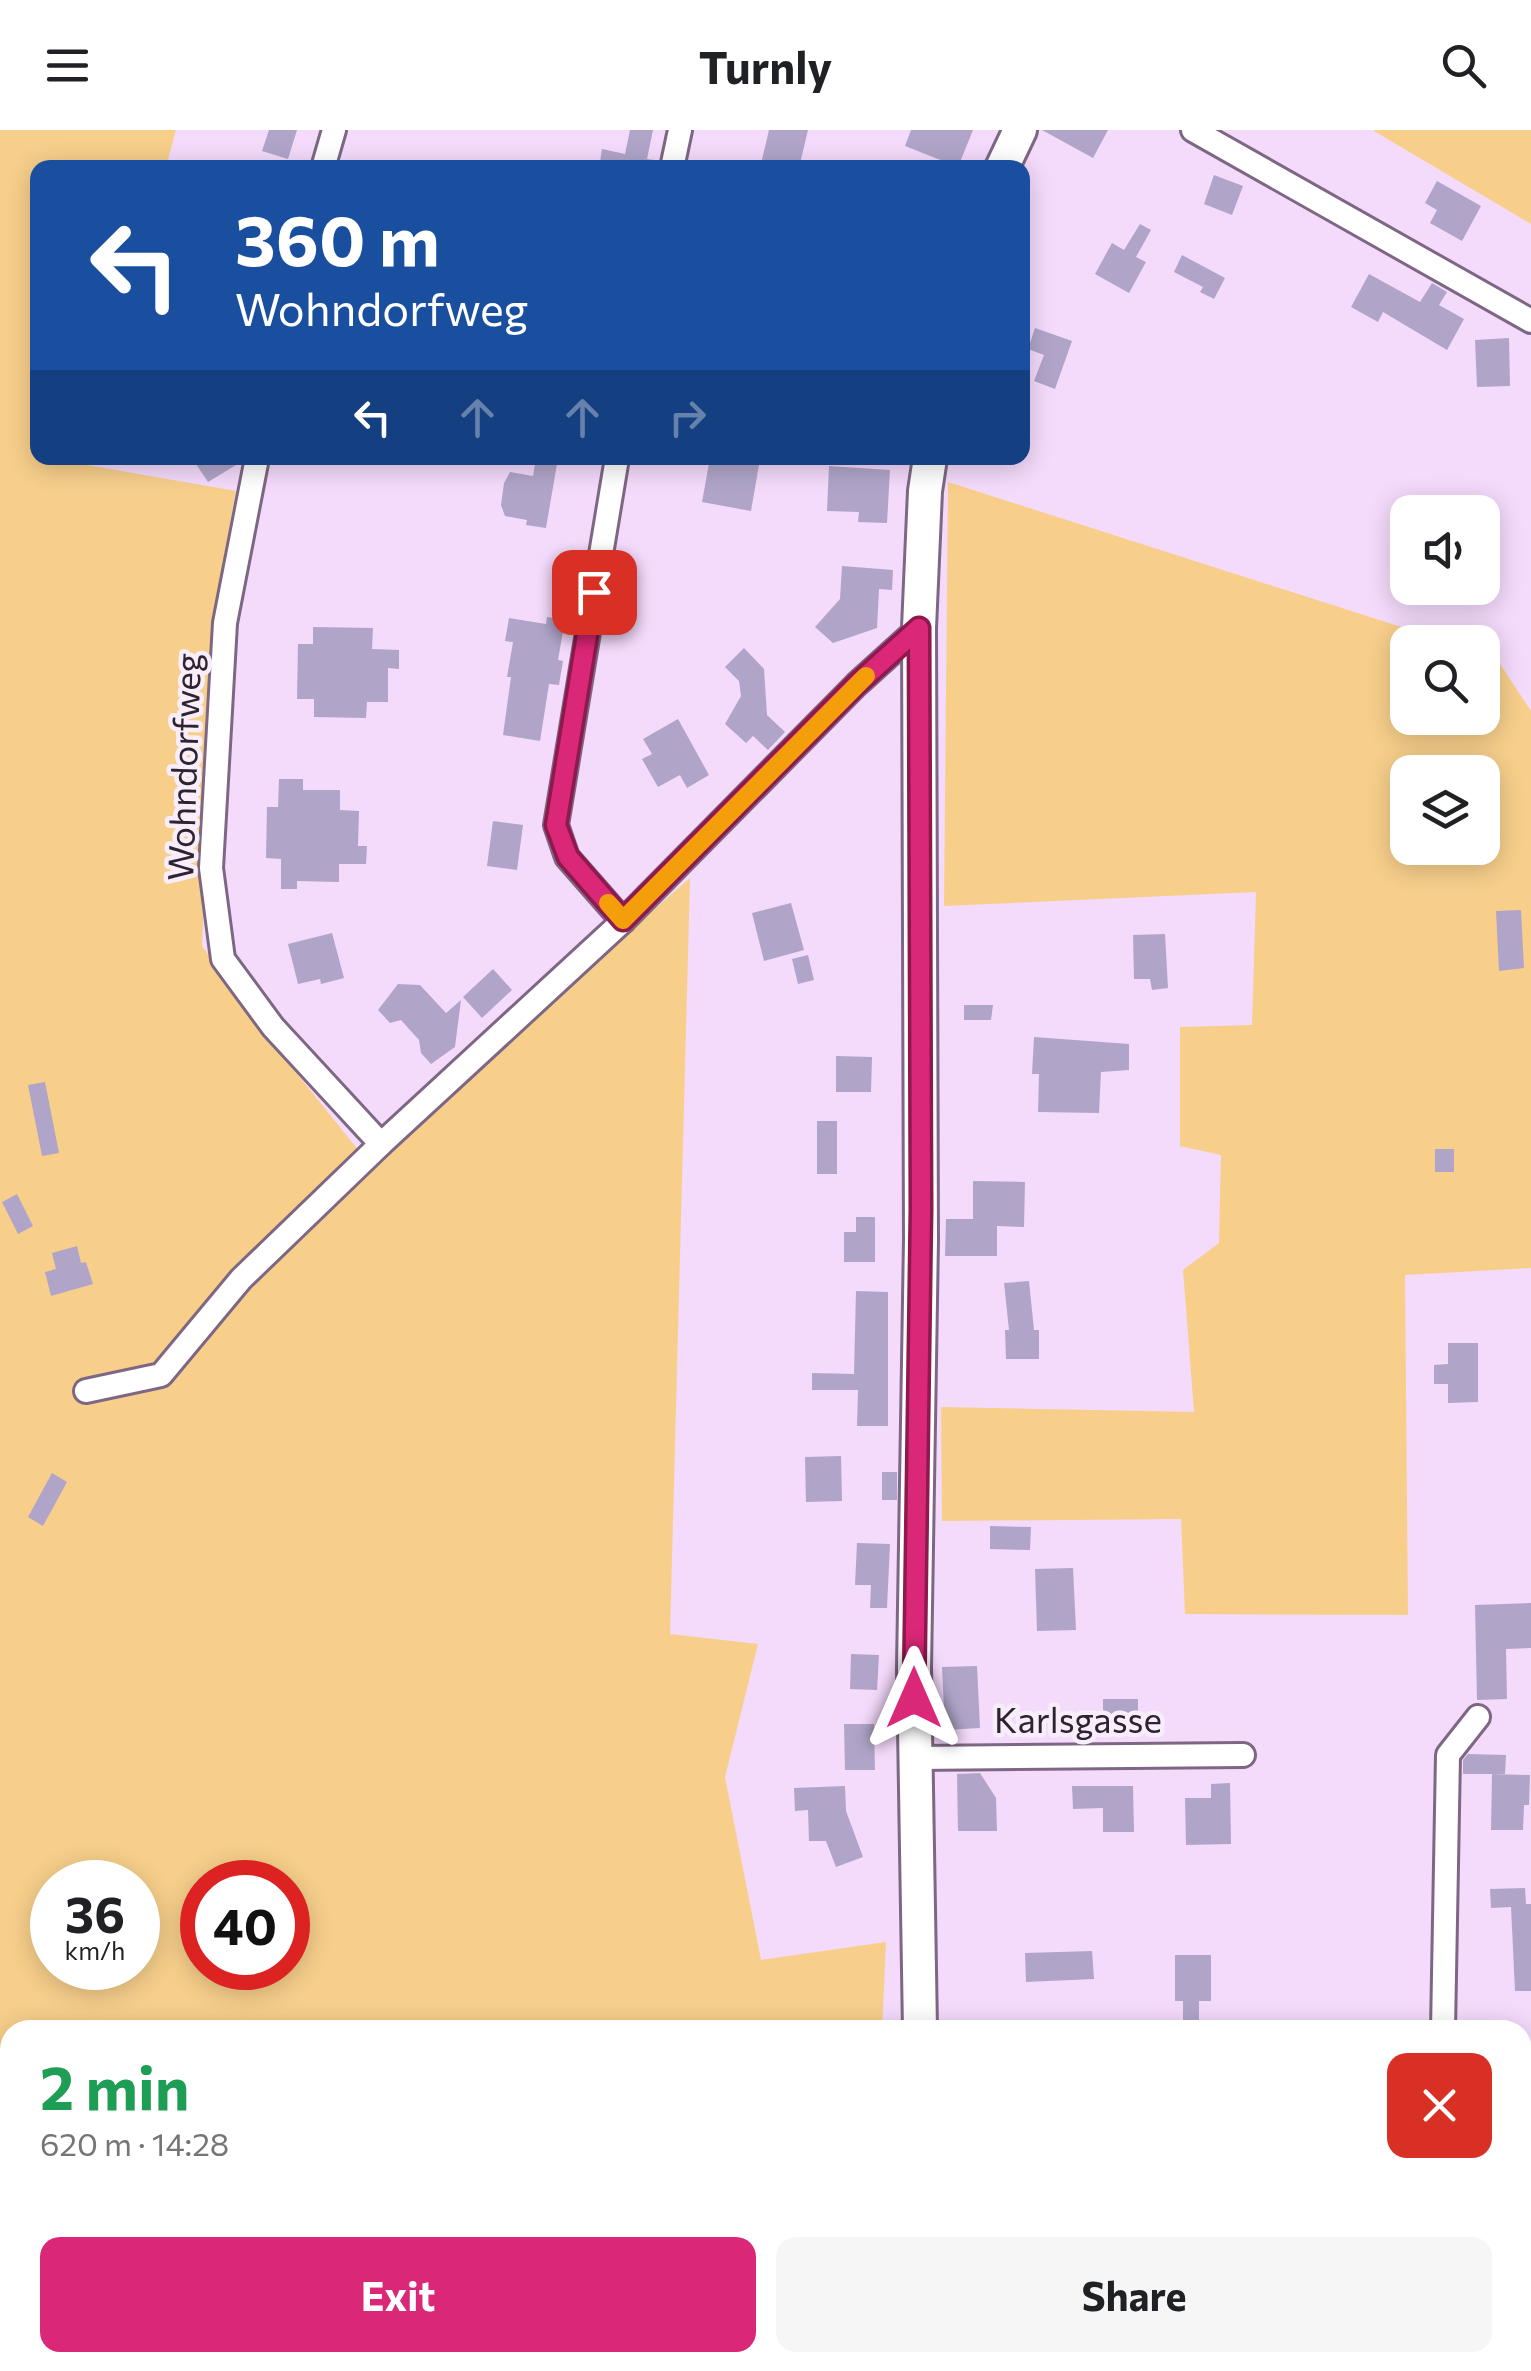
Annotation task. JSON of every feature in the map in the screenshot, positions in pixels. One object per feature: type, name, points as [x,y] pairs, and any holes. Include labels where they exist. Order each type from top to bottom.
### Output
[{"type":"street","points":[[325,160],[334,130]]},
{"type":"street","points":[[674,160],[680,130]]},
{"type":"street","points":[[1006,160],[1020,130]]},
{"type":"street","points":[[1194,130],[1531,321]]},
{"type":"street","name":"Wohndorfweg","points":[[256,465],[225,623],[211,868],[223,960],[273,1027],[381,1144]]},
{"type":"street","points":[[616,465],[556,825],[568,857],[623,920]]},
{"type":"street","points":[[920,2020],[915,1758],[921,1224],[919,628],[929,465]]},
{"type":"street","points":[[86,1391],[161,1375],[241,1279],[623,920],[857,684],[919,628]]},
{"type":"street","points":[[1443,2020],[1448,1755],[1478,1717]]},
{"type":"street","name":"Karlsgasse","points":[[915,1758],[1243,1755]]},
{"type":"shaded area","points":[[0,130],[176,130],[168,160],[30,160],[30,465],[87,465],[236,491],[216,601],[202,946],[274,1045],[367,1161],[690,878],[670,1634],[758,1644],[725,1777],[761,1960],[886,1942],[882,2020],[0,2020]]},
{"type":"shaded area","points":[[1531,130],[1531,224],[1374,131]]},
{"type":"shaded area","points":[[948,482],[1395,625],[1390,625],[1390,735],[1500,735],[1500,664],[1531,711],[1531,1268],[1405,1275],[1408,1615],[1185,1614],[1181,1519],[942,1521],[941,1407],[1194,1412],[1183,1270],[1219,1243],[1221,1155],[1180,1146],[1180,1027],[1252,1025],[1256,892],[944,906]]},
{"type":"building","points":[[269,130],[297,130],[288,159],[262,151]]},
{"type":"building","points":[[630,130],[653,130],[647,159],[655,160],[600,160],[602,149],[625,154]]},
{"type":"building","points":[[769,130],[808,130],[801,160],[762,160]]},
{"type":"building","points":[[911,130],[973,130],[961,160],[940,160],[905,146]]},
{"type":"building","points":[[1042,130],[1108,130],[1093,158]]},
{"type":"building","points":[[1214,175],[1243,186],[1232,215],[1204,204]]},
{"type":"building","points":[[1437,181],[1481,206],[1462,241],[1430,223],[1437,210],[1425,203]]},
{"type":"building","points":[[1140,224],[1151,230],[1136,257],[1146,262],[1129,293],[1095,274],[1112,243],[1124,250]]},
{"type":"building","points":[[1182,255],[1225,278],[1214,299],[1200,292],[1203,287],[1174,272]]},
{"type":"building","points":[[1369,274],[1420,302],[1432,283],[1447,292],[1439,305],[1464,319],[1447,350],[1383,312],[1378,322],[1351,307]]},
{"type":"building","points":[[1035,328],[1072,341],[1055,389],[1034,381],[1044,355],[1030,350]]},
{"type":"building","points":[[1509,338],[1510,386],[1477,387],[1475,340]]},
{"type":"building","points":[[197,465],[236,465],[208,482]]},
{"type":"building","points":[[535,465],[557,465],[546,528],[505,516],[501,505],[510,472],[533,476]]},
{"type":"building","points":[[709,465],[759,465],[751,511],[702,502]]},
{"type":"building","points":[[829,466],[890,470],[887,523],[858,522],[859,512],[827,511]]},
{"type":"building","points":[[842,566],[893,570],[892,590],[879,589],[877,628],[833,643],[815,627],[840,599]]},
{"type":"building","points":[[547,617],[565,620],[558,660],[563,661],[559,685],[549,684],[540,741],[503,735],[513,642],[505,641],[509,618],[546,624]]},
{"type":"building","points":[[313,627],[373,628],[372,649],[399,650],[399,669],[388,668],[388,702],[367,702],[366,718],[314,717],[314,699],[297,699],[298,644],[313,644]]},
{"type":"building","points":[[744,648],[764,669],[767,715],[785,732],[768,750],[753,736],[746,743],[725,724],[741,696],[739,681],[725,667]]},
{"type":"building","points":[[678,719],[709,775],[687,788],[680,775],[658,787],[642,759],[652,754],[643,739]]},
{"type":"building","points":[[279,779],[303,779],[303,790],[340,790],[340,810],[359,811],[358,846],[367,846],[366,864],[339,864],[339,882],[297,881],[297,889],[281,889],[281,859],[266,858],[267,807],[278,807]]},
{"type":"building","points":[[493,821],[523,825],[517,870],[487,866]]},
{"type":"building","points":[[791,903],[804,950],[764,961],[752,913]]},
{"type":"building","points":[[1521,910],[1524,968],[1499,971],[1496,911]]},
{"type":"building","points":[[332,933],[344,978],[298,984],[288,944]]},
{"type":"building","points":[[1165,934],[1168,988],[1152,990],[1150,979],[1134,979],[1133,935]]},
{"type":"building","points":[[808,955],[814,980],[798,984],[792,959]]},
{"type":"building","points":[[493,969],[512,990],[482,1018],[463,997]]},
{"type":"building","points":[[398,984],[420,985],[446,1013],[461,1000],[455,1047],[431,1064],[421,1053],[419,1040],[401,1020],[390,1023],[378,1010]]},
{"type":"building","points":[[964,1005],[993,1005],[991,1020],[964,1020]]},
{"type":"building","points":[[1034,1037],[1129,1044],[1129,1070],[1101,1072],[1099,1113],[1038,1112],[1039,1074],[1032,1074]]},
{"type":"building","points":[[836,1056],[872,1057],[871,1092],[836,1092]]},
{"type":"building","points":[[45,1082],[59,1153],[42,1156],[28,1085]]},
{"type":"building","points":[[817,1121],[837,1121],[837,1174],[817,1174]]},
{"type":"building","points":[[1435,1149],[1454,1149],[1454,1172],[1435,1172]]},
{"type":"building","points":[[973,1181],[1025,1182],[1024,1227],[997,1226],[997,1256],[945,1256],[946,1219],[973,1219]]},
{"type":"building","points":[[17,1194],[33,1226],[18,1234],[2,1202]]},
{"type":"building","points":[[856,1217],[875,1217],[875,1262],[844,1262],[844,1232],[856,1232]]},
{"type":"building","points":[[77,1246],[93,1284],[51,1296],[45,1272],[56,1269],[52,1253]]},
{"type":"building","points":[[1029,1281],[1034,1330],[1039,1330],[1039,1359],[1006,1359],[1005,1330],[1009,1330],[1004,1283]]},
{"type":"building","points":[[856,1291],[888,1292],[888,1426],[857,1426],[858,1390],[812,1390],[812,1373],[854,1374]]},
{"type":"building","points":[[1448,1343],[1478,1343],[1478,1402],[1448,1403],[1448,1384],[1434,1384],[1434,1365],[1448,1364]]},
{"type":"building","points":[[841,1456],[842,1501],[806,1502],[805,1457]]},
{"type":"building","points":[[882,1472],[897,1472],[897,1500],[882,1500]]},
{"type":"building","points":[[52,1473],[67,1482],[43,1526],[28,1517]]},
{"type":"building","points":[[990,1526],[1031,1527],[1030,1550],[990,1549]]},
{"type":"building","points":[[857,1543],[890,1544],[887,1608],[870,1608],[871,1585],[855,1585]]},
{"type":"building","points":[[1073,1568],[1076,1630],[1037,1631],[1035,1569]]},
{"type":"building","points":[[1531,1603],[1531,1648],[1506,1649],[1507,1699],[1477,1700],[1475,1605]]},
{"type":"building","points":[[851,1654],[879,1655],[877,1690],[850,1689]]},
{"type":"building","points":[[977,1666],[980,1728],[945,1730],[942,1667]]},
{"type":"building","points":[[1103,1699],[1138,1699],[1138,1731],[1103,1731]]},
{"type":"building","points":[[844,1724],[874,1724],[875,1770],[845,1770]]},
{"type":"building","points":[[1468,1754],[1506,1755],[1505,1774],[1463,1774],[1463,1760]]},
{"type":"building","points":[[980,1773],[996,1798],[997,1831],[958,1831],[957,1774]]},
{"type":"building","points":[[1492,1774],[1530,1775],[1523,1830],[1491,1830]]},
{"type":"building","points":[[1230,1783],[1231,1844],[1186,1845],[1185,1798],[1211,1798],[1211,1784]]},
{"type":"building","points":[[845,1786],[846,1811],[863,1857],[836,1867],[826,1841],[809,1841],[808,1810],[795,1811],[794,1788]]},
{"type":"building","points":[[1072,1786],[1133,1786],[1134,1832],[1103,1832],[1103,1808],[1073,1809]]},
{"type":"building","points":[[1525,1888],[1526,1904],[1531,1904],[1531,1991],[1515,1991],[1511,1907],[1491,1908],[1490,1889]]},
{"type":"building","points":[[1092,1951],[1094,1979],[1026,1982],[1025,1953]]},
{"type":"building","points":[[1175,1955],[1211,1955],[1211,2001],[1199,2001],[1199,2020],[1183,2020],[1183,2001],[1175,2001]]},
{"type":"slow traffic","points":[[608,903],[623,920],[866,676]]},
{"type":"route","points":[[594,592],[556,825],[568,857],[623,920],[857,684],[919,628],[921,1209],[914,1698]]}]
